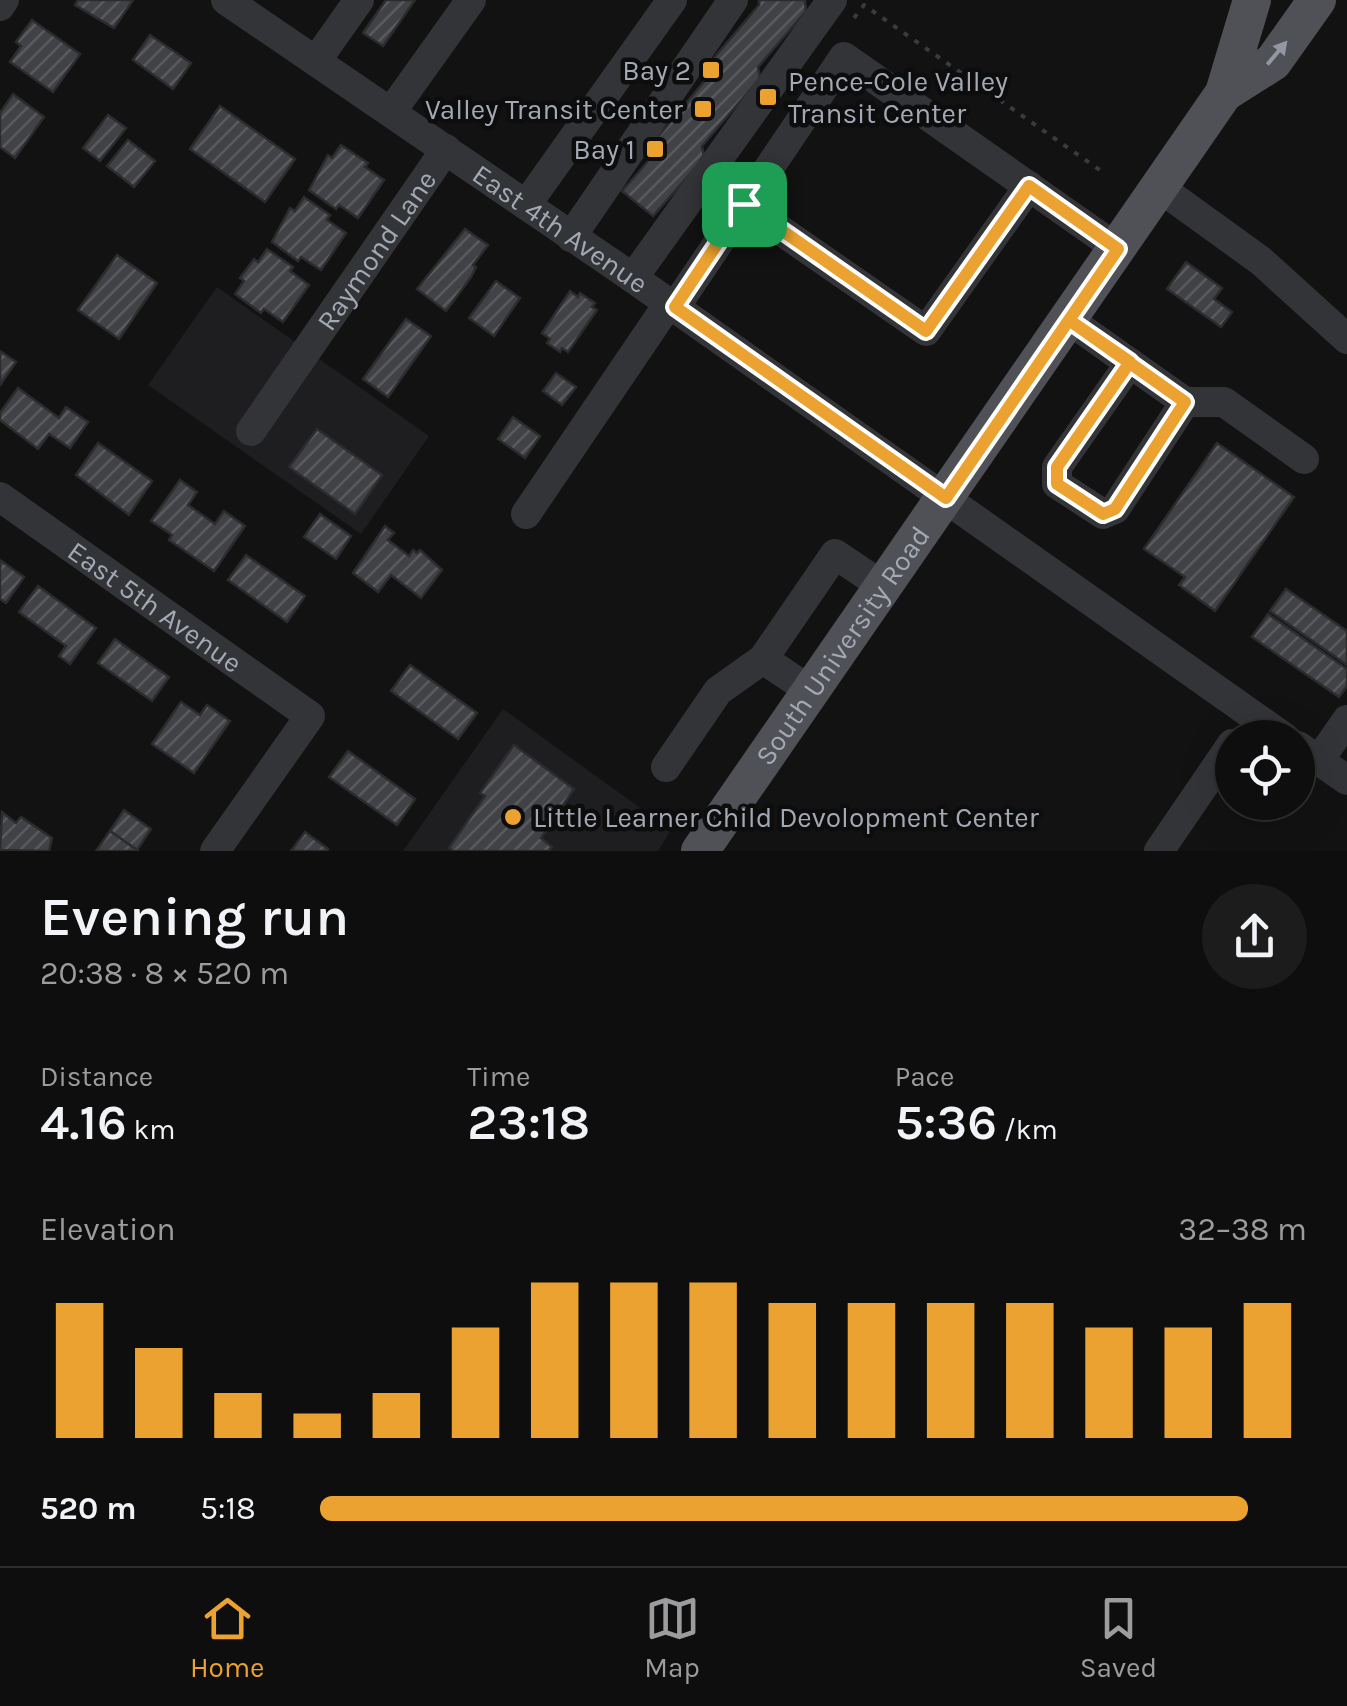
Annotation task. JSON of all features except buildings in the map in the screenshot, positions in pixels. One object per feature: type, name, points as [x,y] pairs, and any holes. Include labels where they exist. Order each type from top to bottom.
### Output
[{"type":"main road","name":"South University Road","points":[[700,851],[1224,93],[1252,0]]},
{"type":"main road","name":"South University Road","points":[[1224,93],[1272,62],[1317,0]]},
{"type":"street","name":"East 4th Avenue","points":[[226,0],[946,498],[1237,720]]},
{"type":"street","points":[[316,61],[359,0]]},
{"type":"street","points":[[391,112],[471,0]]},
{"type":"street","points":[[526,206],[672,0]]},
{"type":"street","points":[[571,236],[733,0]]},
{"type":"street","points":[[633,278],[842,10]]},
{"type":"street","points":[[526,514],[844,57],[1118,249]]},
{"type":"street","name":"Raymond Lane","points":[[252,431],[446,149]]},
{"type":"street","points":[[744,204],[926,331],[1029,186]]},
{"type":"street","points":[[1160,188],[1261,261],[1347,339]]},
{"type":"street","points":[[1069,320],[1185,402],[1224,402],[1304,459]]},
{"type":"street","points":[[1130,362],[1057,467],[1057,484],[1103,514],[1115,509],[1185,402]]},
{"type":"street","name":"East 5th Avenue","points":[[0,498],[310,716],[216,851]]},
{"type":"street","points":[[666,767],[718,691],[762,659],[835,554],[884,588]]},
{"type":"street","points":[[762,659],[812,692]]},
{"type":"street","points":[[1315,747],[1347,720]]},
{"type":"street","points":[[1315,758],[1347,780]]},
{"type":"street","points":[[1158,851],[1215,769]]},
{"type":"path","points":[[842,10],[864,5],[1104,173]]},
{"type":"shaded area","points":[[217,287],[429,436],[361,534],[148,385]]},
{"type":"shaded area","points":[[503,709],[671,830],[658,851],[403,851]]},
{"type":"place","name":"Bay 2","points":[[711,70]]},
{"type":"place","name":"Pence-Cole Valley Transit Center","points":[[768,97]]},
{"type":"place","name":"Valley Transit Center","points":[[703,109]]},
{"type":"place","name":"Bay 1","points":[[655,149]]},
{"type":"place","name":"Little Learner Child Devolopment Center","points":[[513,817]]},
{"type":"route","points":[[744,204],[675,307],[946,498],[1069,320],[1130,362],[1057,467],[1057,484],[1103,514],[1115,509],[1185,402],[1130,362],[1069,320],[1118,249],[1029,186],[926,331],[744,204]]}]
